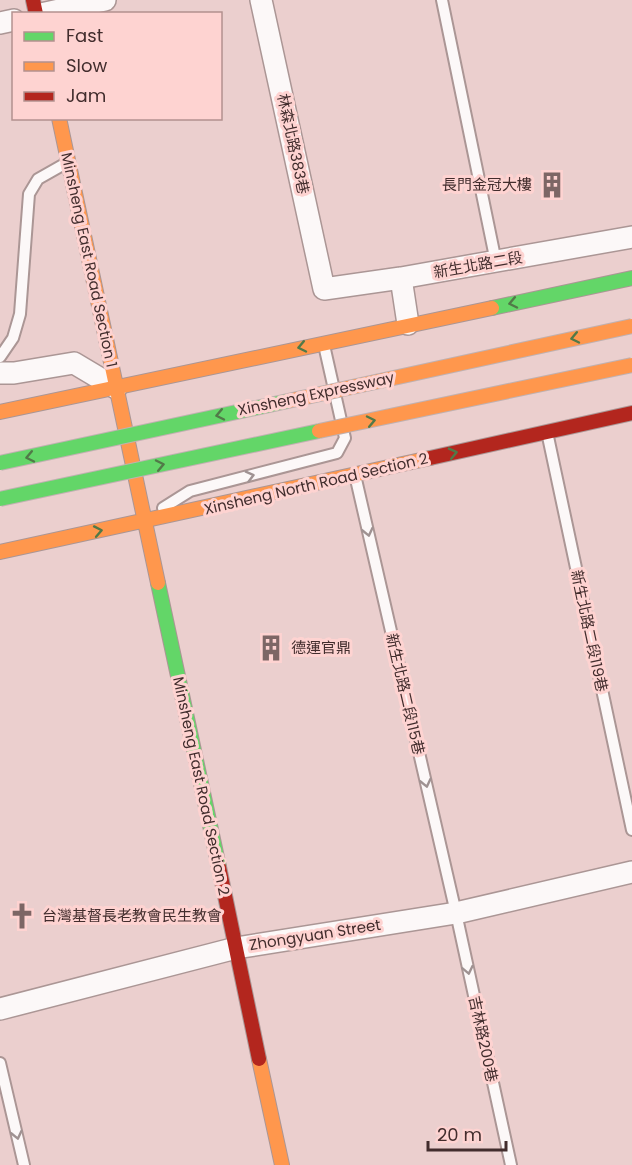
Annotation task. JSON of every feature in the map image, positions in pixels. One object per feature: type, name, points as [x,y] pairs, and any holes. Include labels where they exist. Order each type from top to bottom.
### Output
[{"type":"main road","name":"Minsheng East Road Section 1","points":[[59,120],[144,518]]},
{"type":"main road","points":[[0,412],[118,395],[323,342],[632,278]]},
{"type":"main road","name":"Xinsheng Expressway","points":[[0,463],[632,326]]},
{"type":"main road","points":[[0,500],[632,365]]},
{"type":"main road","name":"Xinsheng North Road Section 2","points":[[0,552],[144,518],[354,475],[632,412]]},
{"type":"main road","name":"Minsheng East Road Section 2","points":[[144,518],[282,1165]]},
{"type":"street","points":[[50,12],[105,0]]},
{"type":"street","name":"林森北路383巷","points":[[261,0],[324,288]]},
{"type":"street","name":"新生北路二段","points":[[324,288],[401,278],[632,237]]},
{"type":"street","points":[[401,278],[408,324]]},
{"type":"street","points":[[0,374],[74,363],[118,395]]},
{"type":"street","name":"Zhongyuan Street","points":[[0,1010],[236,948],[456,913],[632,872]]},
{"type":"lane","points":[[442,0],[496,262]]},
{"type":"lane","points":[[0,357],[13,338],[20,314],[29,194],[38,179],[68,162]]},
{"type":"lane","points":[[157,511],[190,491],[337,453],[345,438],[323,342]]},
{"type":"lane","name":"新生北路二段119巷","points":[[547,432],[632,830]]},
{"type":"lane","name":"新生北路二段115巷","points":[[354,475],[456,913]]},
{"type":"lane","points":[[10,538],[63,538]]},
{"type":"lane","name":"吉林路200巷","points":[[456,913],[511,1165]]},
{"type":"lane","points":[[0,1063],[24,1165]]},
{"type":"traffic: fast","points":[[492,308],[632,278]]},
{"type":"traffic: fast","points":[[0,463],[288,401]]},
{"type":"traffic: fast","points":[[0,499],[319,431]]},
{"type":"traffic: fast","points":[[158,583],[219,867]]},
{"type":"traffic: slow","points":[[59,120],[158,583]]},
{"type":"traffic: slow","points":[[0,412],[492,308]]},
{"type":"traffic: slow","points":[[288,401],[632,326]]},
{"type":"traffic: slow","points":[[319,431],[632,365]]},
{"type":"traffic: slow","points":[[0,552],[430,458]]},
{"type":"traffic: slow","points":[[259,1059],[282,1165]]},
{"type":"traffic: jam","points":[[33,0],[36,12]]},
{"type":"traffic: jam","points":[[430,458],[632,413]]},
{"type":"traffic: jam","points":[[219,867],[259,1059]]},
{"type":"place","name":"長門金冠大樓","points":[[552,185]]},
{"type":"place","name":"德運官鼎","points":[[271,648]]},
{"type":"place","name":"台灣基督長老教會民生教會","points":[[22,916]]}]
